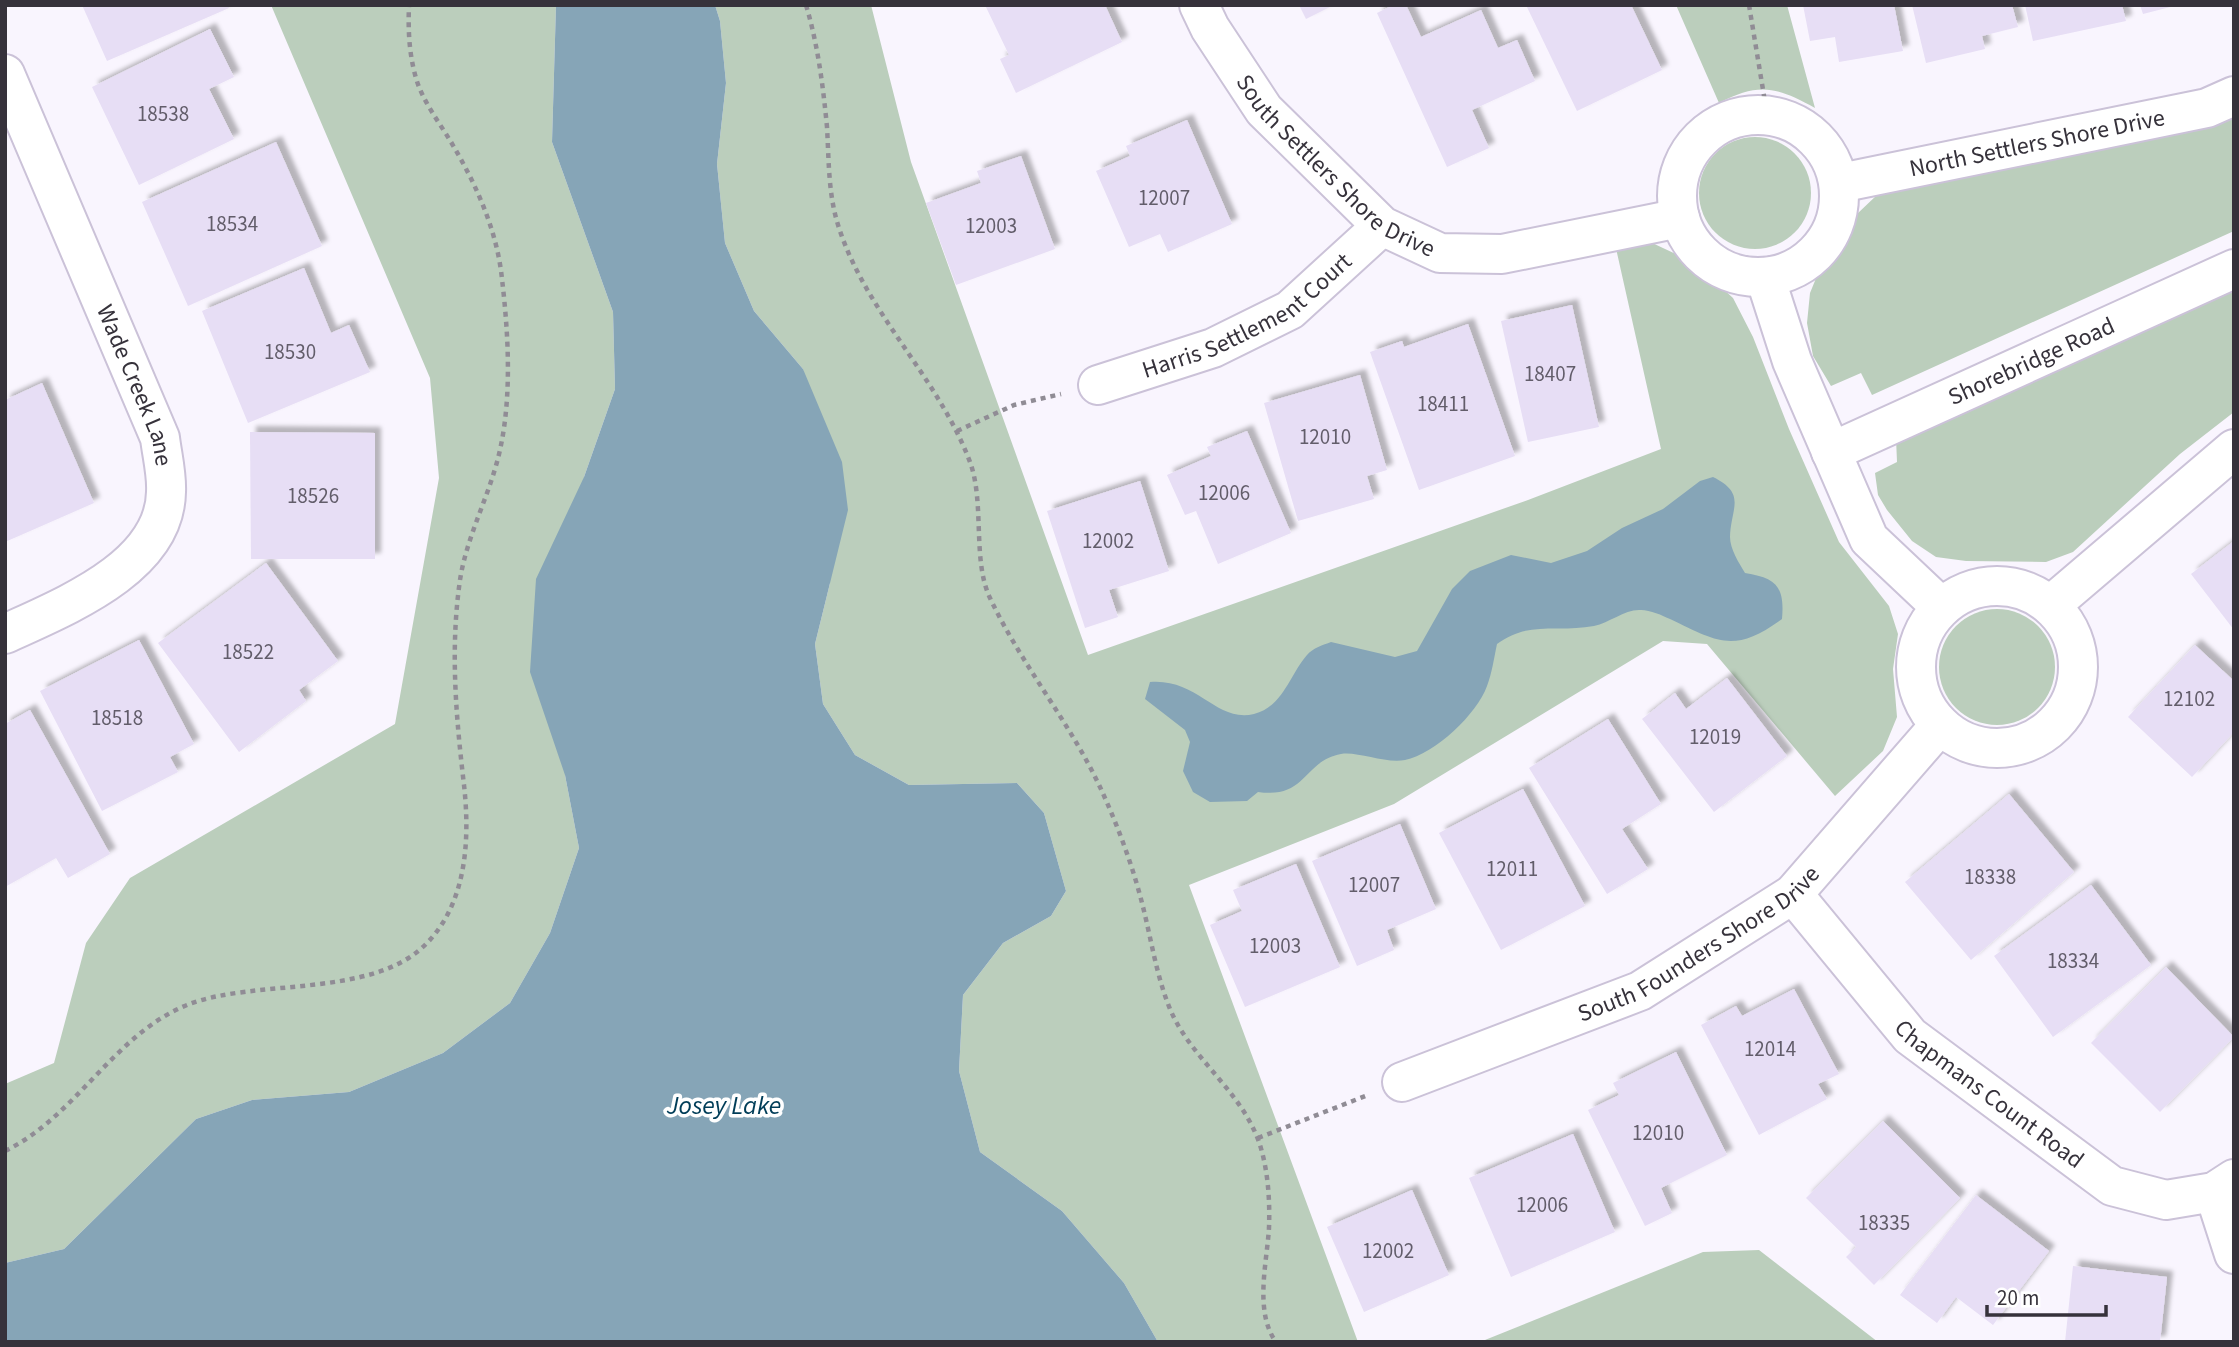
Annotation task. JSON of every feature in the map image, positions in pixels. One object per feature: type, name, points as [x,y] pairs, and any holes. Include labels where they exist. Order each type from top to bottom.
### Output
[{"type":"street","name":"South Settlers Shore Drive","points":[[1199,5],[1209,28],[1264,110],[1382,226],[1440,253],[1502,254],[1680,218]]},
{"type":"street","name":"Wade Creek Lane","points":[[5,74],[160,438],[166,492],[159,524],[136,557],[91,594],[5,634]]},
{"type":"street","name":"North Settlers Shore Drive","points":[[1840,183],[2207,108],[2234,96]]},
{"type":"street","points":[[1746,115],[1778,116],[1810,133],[1829,154],[1840,183],[1837,219],[1821,250],[1796,269],[1765,277],[1731,273],[1704,257],[1686,232],[1677,203],[1680,172],[1694,145],[1717,125],[1746,115]]},
{"type":"street","name":"Harris Settlement Court","points":[[1098,385],[1213,348],[1290,310],[1382,226]]},
{"type":"street","name":"Shorebridge Road","points":[[1831,452],[2234,269]]},
{"type":"street","points":[[1765,277],[1792,361],[1869,539],[1941,607]]},
{"type":"street","points":[[2051,606],[2234,449]]},
{"type":"street","points":[[1995,584],[2023,589],[2051,606],[2071,632],[2078,662],[2073,697],[2055,725],[2027,743],[1998,749],[1968,743],[1940,725],[1919,693],[1915,662],[1923,632],[1941,607],[1966,591],[1995,584]]},
{"type":"street","name":"South Founders Shore Drive","points":[[1402,1082],[1640,992],[1793,894],[1940,725]]},
{"type":"street","name":"Chapmans Count Road","points":[[1793,894],[1910,1036],[2112,1186],[2166,1200],[2224,1186]]},
{"type":"street","points":[[2224,1186],[2234,1254]]},
{"type":"path","points":[[5,1151],[40,1130],[133,1038],[163,1017],[188,1005],[215,997],[326,984],[403,961],[425,945],[438,930],[458,892],[465,857],[466,804],[455,710],[454,646],[466,549],[496,468],[503,434],[507,374],[502,277],[482,202],[416,82],[410,53],[410,5]]},
{"type":"path","points":[[806,5],[818,43],[829,180],[839,227],[863,287],[930,382],[957,431],[972,467],[988,594],[1100,787],[1131,865],[1155,962],[1171,1012],[1197,1051],[1233,1092],[1258,1138],[1267,1172],[1268,1198],[1264,1304],[1270,1334],[1276,1342]]},
{"type":"path","points":[[1749,5],[1767,114]]},
{"type":"path","points":[[957,431],[1014,405],[1098,385]]},
{"type":"path","points":[[1258,1138],[1402,1082]]},
{"type":"green space","points":[[271,5],[556,5],[552,142],[613,312],[615,389],[584,477],[565,775],[579,848],[550,933],[510,1003],[443,1053],[349,1092],[252,1100],[196,1119],[64,1249],[5,1263],[5,1084],[54,1063],[86,943],[130,878],[395,724],[439,478],[430,378]]},
{"type":"green space","points":[[715,5],[871,5],[911,162],[1088,655],[1528,500],[1661,449],[1615,244],[1648,241],[1695,263],[1733,298],[1753,337],[1789,429],[1839,542],[1889,606],[1898,634],[1893,669],[1897,717],[1883,751],[1835,796],[1707,644],[1663,641],[1394,804],[1189,885],[1358,1342],[1158,1342],[1124,1283],[1062,1211],[980,1152],[959,1071],[963,995],[1003,943],[1051,916],[1066,891],[1044,813],[1017,783],[909,785],[855,755],[823,704],[815,644],[830,583],[803,369],[754,311],[725,243],[717,164],[726,83],[720,21]]},
{"type":"green space","points":[[1676,5],[1787,5],[1815,108],[1790,95],[1768,90],[1746,92],[1719,103]]},
{"type":"green space","points":[[2234,112],[2234,231],[1872,395],[1861,373],[1831,386],[1813,356],[1807,323],[1810,293],[1819,271],[1834,257],[1857,214],[1877,195]]},
{"type":"green space","points":[[1755,137],[1776,141],[1794,154],[1807,172],[1811,193],[1807,214],[1794,232],[1776,245],[1755,249],[1734,245],[1716,232],[1703,214],[1699,193],[1703,172],[1716,154],[1734,141]]},
{"type":"green space","points":[[2234,287],[2234,412],[2180,454],[2073,552],[2046,562],[1966,561],[1936,557],[1912,541],[1887,510],[1878,495],[1875,473],[1897,462],[1896,438]]},
{"type":"green space","points":[[1997,609],[2019,614],[2038,626],[2050,645],[2055,667],[2050,689],[2038,708],[2019,720],[1997,725],[1975,720],[1956,708],[1944,689],[1939,667],[1944,645],[1956,626],[1975,614]]},
{"type":"green space","points":[[1759,1250],[1878,1342],[1480,1342],[1703,1252]]},
{"type":"water","name":"Josey Lake","points":[[556,5],[715,5],[720,21],[726,83],[717,164],[725,243],[754,311],[803,369],[842,462],[848,510],[815,644],[823,704],[855,755],[909,785],[1017,783],[1044,813],[1066,891],[1051,916],[1003,943],[963,995],[959,1071],[980,1152],[1062,1211],[1124,1283],[1158,1342],[5,1342],[5,1263],[64,1249],[196,1119],[252,1100],[349,1092],[443,1053],[510,1003],[550,933],[579,848],[565,775],[530,672],[536,579],[584,477],[615,389],[613,312],[552,142]]},
{"type":"water","points":[[1713,477],[1724,483],[1734,496],[1730,542],[1740,565],[1745,573],[1771,581],[1780,591],[1782,598],[1782,619],[1751,637],[1726,641],[1714,638],[1659,614],[1643,610],[1628,612],[1594,626],[1520,632],[1497,644],[1482,697],[1454,731],[1429,750],[1397,761],[1341,754],[1319,764],[1296,785],[1286,790],[1274,793],[1258,792],[1247,801],[1210,802],[1193,792],[1183,771],[1190,742],[1185,730],[1145,699],[1150,682],[1167,683],[1194,693],[1228,712],[1254,714],[1272,704],[1307,655],[1325,644],[1331,642],[1395,657],[1417,651],[1452,589],[1470,571],[1511,555],[1551,563],[1587,551],[1622,528],[1663,509],[1700,481]]},
{"type":"building","points":[[82,5],[228,5],[229,8],[107,61]]},
{"type":"building","points":[[985,5],[1105,5],[1122,42],[1016,93],[1000,59],[1009,55]]},
{"type":"building","points":[[1299,5],[1334,5],[1306,19]]},
{"type":"building","points":[[1393,5],[1406,5],[1421,37],[1481,10],[1498,48],[1517,40],[1535,81],[1472,110],[1489,148],[1447,167],[1377,13]]},
{"type":"building","points":[[1526,5],[1631,5],[1662,70],[1577,111]]},
{"type":"building","points":[[1803,5],[1894,5],[1903,51],[1839,62],[1835,37],[1810,41]]},
{"type":"building","points":[[1912,5],[2012,5],[2018,27],[1982,36],[1985,49],[1926,63]]},
{"type":"building","points":[[2025,5],[2122,5],[2126,21],[2033,41]]},
{"type":"building","points":[[2140,5],[2174,5],[2174,6],[2143,14]]},
{"type":"building","points":[[210,29],[234,77],[209,89],[234,139],[139,185],[92,87]]},
{"type":"building","points":[[1187,120],[1232,224],[1168,252],[1160,234],[1129,247],[1096,171],[1130,156],[1126,146]]},
{"type":"building","points":[[276,142],[322,246],[188,306],[142,202]]},
{"type":"building","points":[[1021,156],[1055,249],[956,285],[926,203],[981,183],[977,171]]},
{"type":"building","points":[[304,268],[331,333],[349,325],[370,372],[248,423],[202,311]]},
{"type":"building","points":[[1572,305],[1599,427],[1528,442],[1501,321]]},
{"type":"building","points":[[1468,324],[1515,456],[1419,490],[1370,352],[1402,341],[1404,347]]},
{"type":"building","points":[[1360,375],[1387,470],[1367,476],[1374,499],[1298,521],[1264,403]]},
{"type":"building","points":[[42,383],[94,503],[5,542],[5,400]]},
{"type":"building","points":[[1247,431],[1291,533],[1218,564],[1196,511],[1185,515],[1167,475],[1211,456],[1207,447]]},
{"type":"building","points":[[250,432],[375,433],[375,559],[251,559]]},
{"type":"building","points":[[1140,481],[1169,571],[1109,590],[1118,617],[1085,628],[1047,511]]},
{"type":"building","points":[[2234,541],[2234,630],[2191,574]]},
{"type":"building","points":[[266,563],[338,661],[299,690],[306,701],[239,752],[158,643]]},
{"type":"building","points":[[139,640],[194,744],[170,757],[178,772],[102,811],[40,691]]},
{"type":"building","points":[[2195,645],[2234,681],[2234,732],[2192,777],[2128,717]]},
{"type":"building","points":[[1727,678],[1787,756],[1714,812],[1642,719],[1675,693],[1686,709]]},
{"type":"building","points":[[30,710],[110,854],[68,878],[56,858],[5,887],[5,724]]},
{"type":"building","points":[[1608,719],[1661,804],[1622,829],[1648,869],[1607,894],[1529,768]]},
{"type":"building","points":[[1523,789],[1585,906],[1501,950],[1439,833]]},
{"type":"building","points":[[2009,794],[2074,872],[1971,960],[1905,882]]},
{"type":"building","points":[[1400,824],[1436,909],[1387,930],[1394,950],[1357,966],[1312,861]]},
{"type":"building","points":[[1296,864],[1340,967],[1245,1007],[1210,925],[1242,911],[1233,890]]},
{"type":"building","points":[[2091,885],[2151,965],[2053,1037],[1994,956]]},
{"type":"building","points":[[2166,967],[2234,1037],[2160,1112],[2091,1043]]},
{"type":"building","points":[[1794,989],[1839,1074],[1818,1084],[1827,1099],[1759,1135],[1701,1025],[1736,1006],[1742,1016]]},
{"type":"building","points":[[1676,1052],[1727,1155],[1661,1188],[1672,1213],[1645,1226],[1588,1110],[1619,1095],[1613,1083]]},
{"type":"building","points":[[1883,1121],[1960,1198],[1874,1285],[1846,1257],[1856,1247],[1806,1198]]},
{"type":"building","points":[[1573,1134],[1615,1232],[1511,1277],[1469,1178]]},
{"type":"building","points":[[1412,1190],[1449,1275],[1364,1312],[1327,1227]]},
{"type":"building","points":[[1976,1195],[2049,1251],[1993,1325],[1956,1297],[1937,1323],[1900,1295]]},
{"type":"building","points":[[2073,1266],[2167,1277],[2160,1342],[2065,1342]]}]
